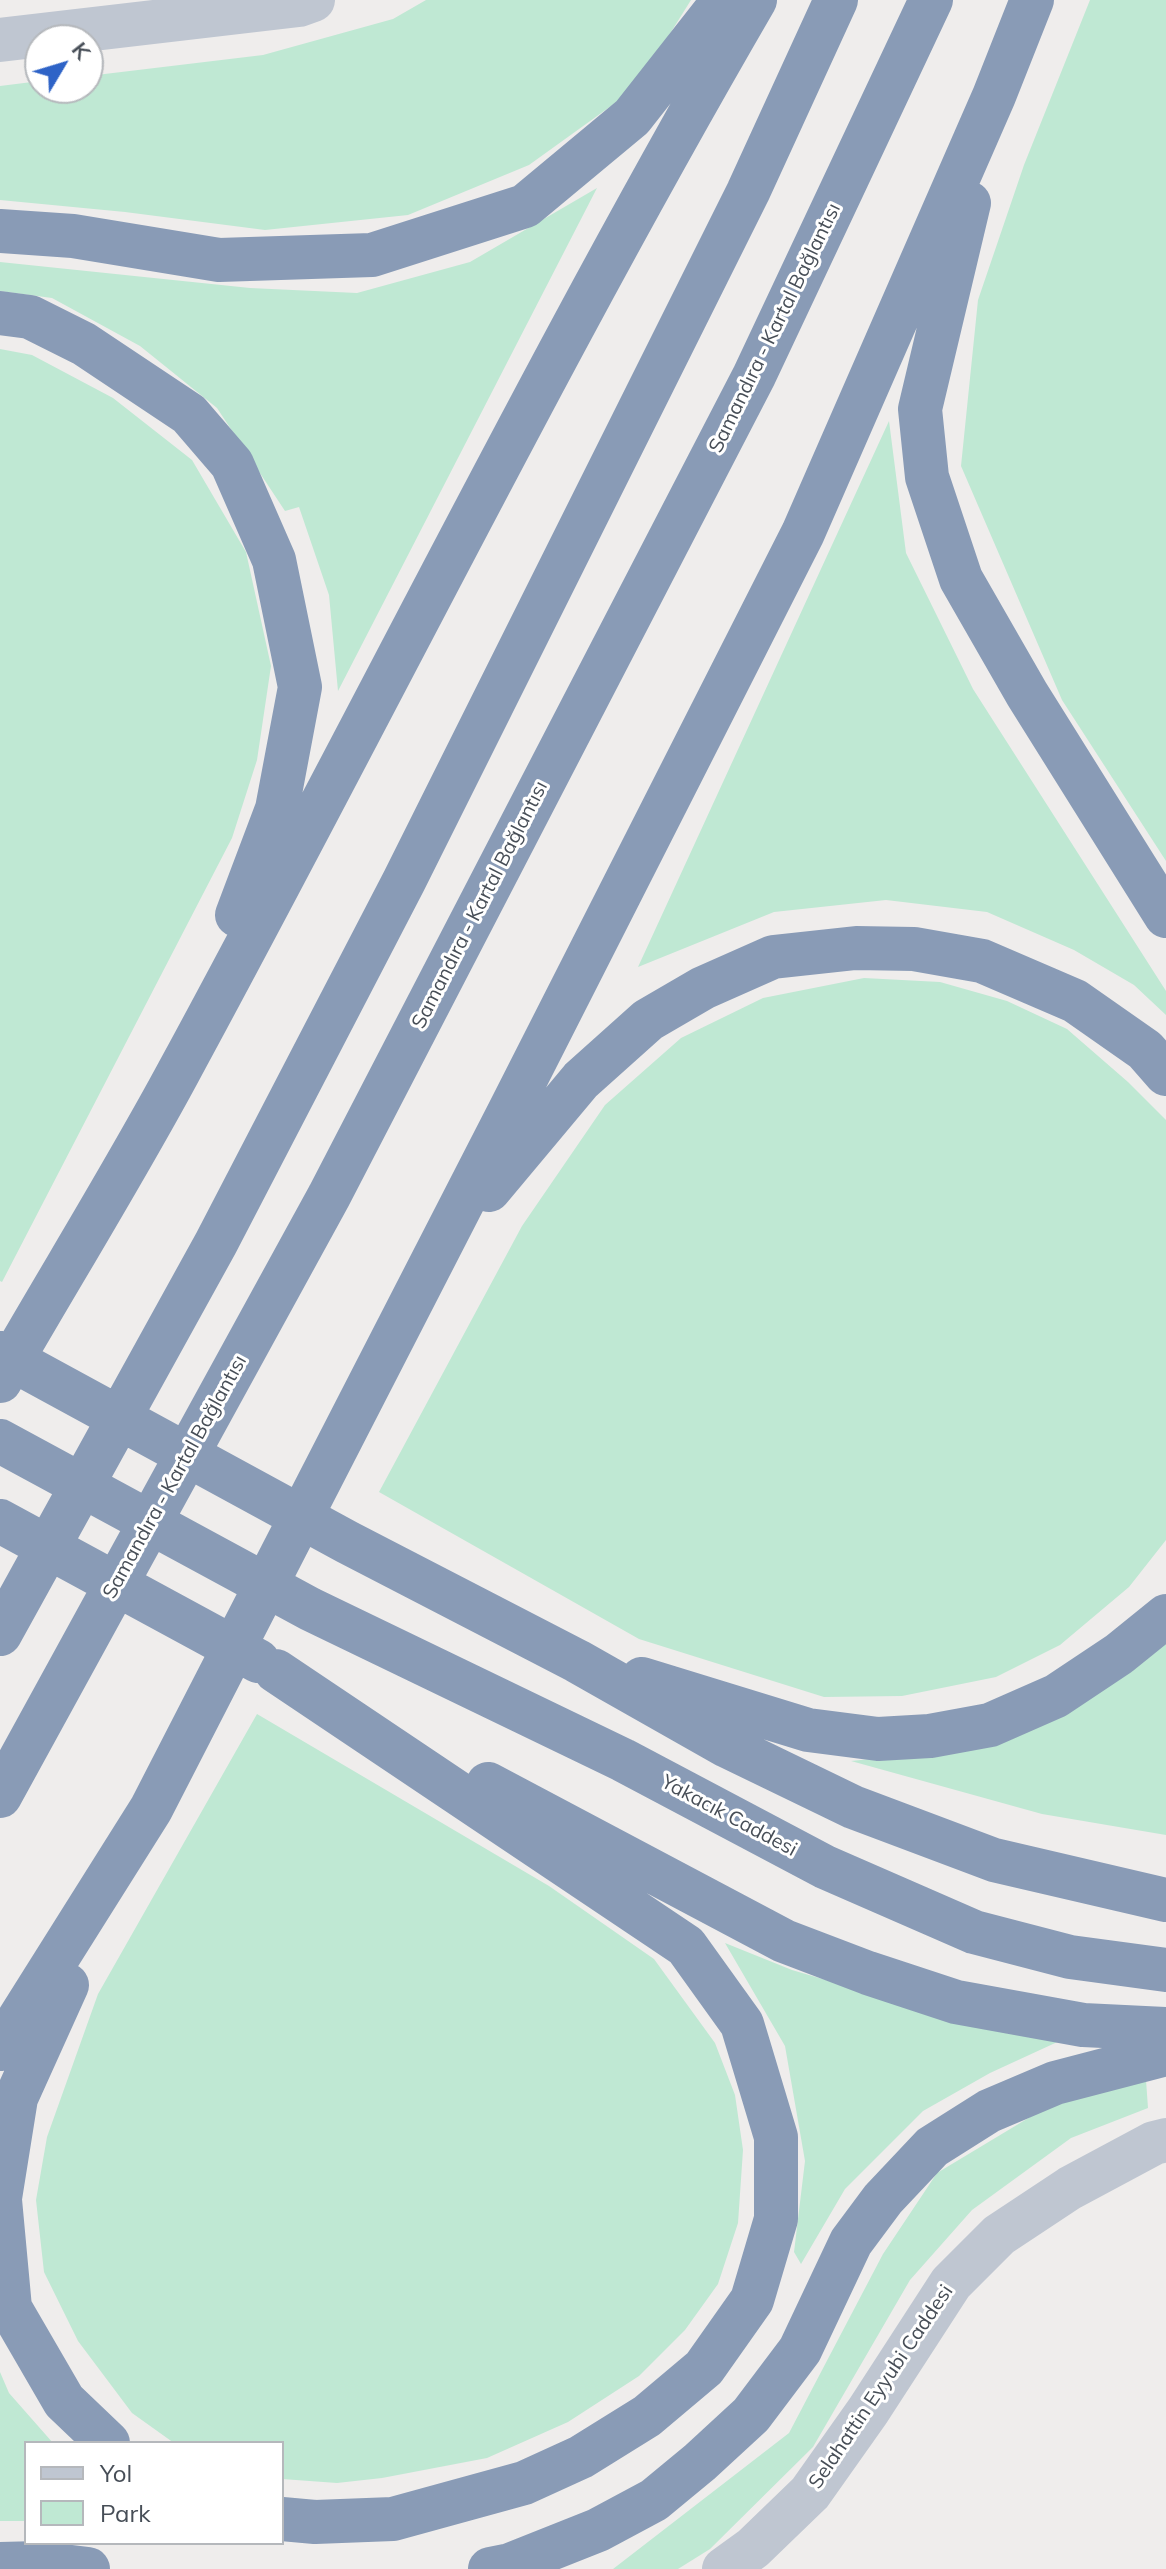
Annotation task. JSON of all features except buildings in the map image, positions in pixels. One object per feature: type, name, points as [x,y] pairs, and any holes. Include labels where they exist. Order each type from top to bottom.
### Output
[{"type":"highway","points":[[0,231],[73,236],[219,260],[372,255],[386,251],[525,206],[632,117],[724,0]]},
{"type":"highway","points":[[0,1381],[176,1078],[320,809],[425,602],[644,194],[755,0]]},
{"type":"highway","points":[[0,1634],[216,1243],[404,881],[748,192],[836,0]]},
{"type":"highway","name":"Samandıra - Kartal Bağlantısı","points":[[0,1796],[329,1196],[652,574],[754,376],[931,0]]},
{"type":"highway","points":[[106,2441],[64,2401],[10,2308],[0,2199],[16,2098],[151,1809],[803,533],[994,96],[1032,0]]},
{"type":"highway","points":[[994,96],[920,409],[927,477],[961,579],[1027,694],[1166,916]]},
{"type":"highway","points":[[0,313],[30,317],[84,344],[189,414],[232,464],[274,560],[300,687],[277,809],[176,1078]]},
{"type":"highway","points":[[415,1292],[498,1177],[581,1080],[648,1020],[703,988],[773,957],[856,948],[914,949],[982,961],[1075,1001],[1145,1050],[1166,1074]]},
{"type":"highway","points":[[0,1353],[347,1542],[577,1661],[727,1746],[853,1807],[994,1860],[1166,1900]]},
{"type":"highway","name":"Yakacık Caddesi","points":[[0,1441],[310,1609],[623,1760],[825,1867],[974,1932],[1070,1957],[1166,1970]]},
{"type":"highway","points":[[0,1521],[784,1941],[956,2002],[1083,2025],[1166,2029]]},
{"type":"highway","points":[[577,1661],[703,1696],[808,1730],[878,1739],[930,1736],[990,1725],[1056,1696],[1119,1654],[1166,1616]]},
{"type":"highway","points":[[276,1671],[686,1946],[742,2024],[776,2137],[776,2219],[752,2300],[704,2368],[647,2416],[581,2457],[524,2483],[393,2519],[315,2522],[284,2519]]},
{"type":"highway","points":[[0,2049],[151,1809]]},
{"type":"highway","points":[[490,2569],[510,2565],[598,2530],[654,2500],[751,2415],[800,2350],[851,2242],[883,2199],[932,2147],[989,2111],[1055,2083],[1166,2054]]},
{"type":"highway","points":[[0,2564],[39,2563],[88,2569]]},
{"type":"main road","points":[[0,40],[299,5],[313,0]]},
{"type":"main road","name":"Selahattin Eyyubi Caddesi","points":[[724,2569],[753,2548],[810,2493],[868,2411],[951,2283],[999,2235],[1070,2188],[1154,2143],[1166,2140]]},
{"type":"green space","points":[[426,0],[691,0],[636,88],[529,165],[408,215],[265,230],[0,200],[0,86],[24,83],[24,104],[104,104],[104,74],[263,55],[393,19]]},
{"type":"green space","points":[[1090,0],[1166,0],[1166,861],[1062,700],[961,466],[978,300],[1024,165]]},
{"type":"green space","points":[[597,188],[338,691],[329,595],[299,507],[285,511],[217,408],[140,346],[52,298],[0,291],[0,262],[250,288],[357,293],[470,262]]},
{"type":"green space","points":[[0,349],[32,355],[113,398],[192,460],[246,552],[271,666],[257,760],[232,838],[2,1282],[0,1281]]},
{"type":"green space","points":[[889,421],[906,553],[973,689],[1166,991],[1166,1015],[1134,985],[1074,950],[987,912],[886,900],[774,912],[638,967]]},
{"type":"green space","points":[[864,978],[940,982],[1007,1001],[1067,1029],[1166,1120],[1166,1540],[1129,1587],[1060,1645],[996,1677],[902,1696],[824,1697],[639,1639],[379,1492],[522,1226],[605,1105],[681,1038],[763,998]]},
{"type":"green space","points":[[1166,1637],[1166,1835],[1042,1814],[851,1761],[938,1752]]},
{"type":"green space","points":[[257,1714],[549,1886],[654,1959],[715,2043],[735,2095],[743,2150],[738,2223],[718,2284],[685,2330],[639,2376],[568,2422],[487,2458],[382,2478],[337,2483],[284,2479],[284,2441],[171,2441],[132,2413],[78,2341],[44,2272],[36,2200],[47,2137],[98,1994]]},
{"type":"green space","points":[[725,1943],[792,1970],[945,2015],[1066,2038],[990,2073],[923,2111],[845,2189],[801,2264],[794,2252],[805,2161],[785,2046]]},
{"type":"green space","points":[[1146,2080],[1148,2108],[1071,2138],[972,2210],[910,2280],[813,2447],[710,2549],[678,2569],[613,2569],[789,2433],[883,2254],[937,2173],[1065,2096]]},
{"type":"green space","points":[[0,2372],[9,2393],[51,2441],[24,2441],[24,2521],[0,2521]]}]
